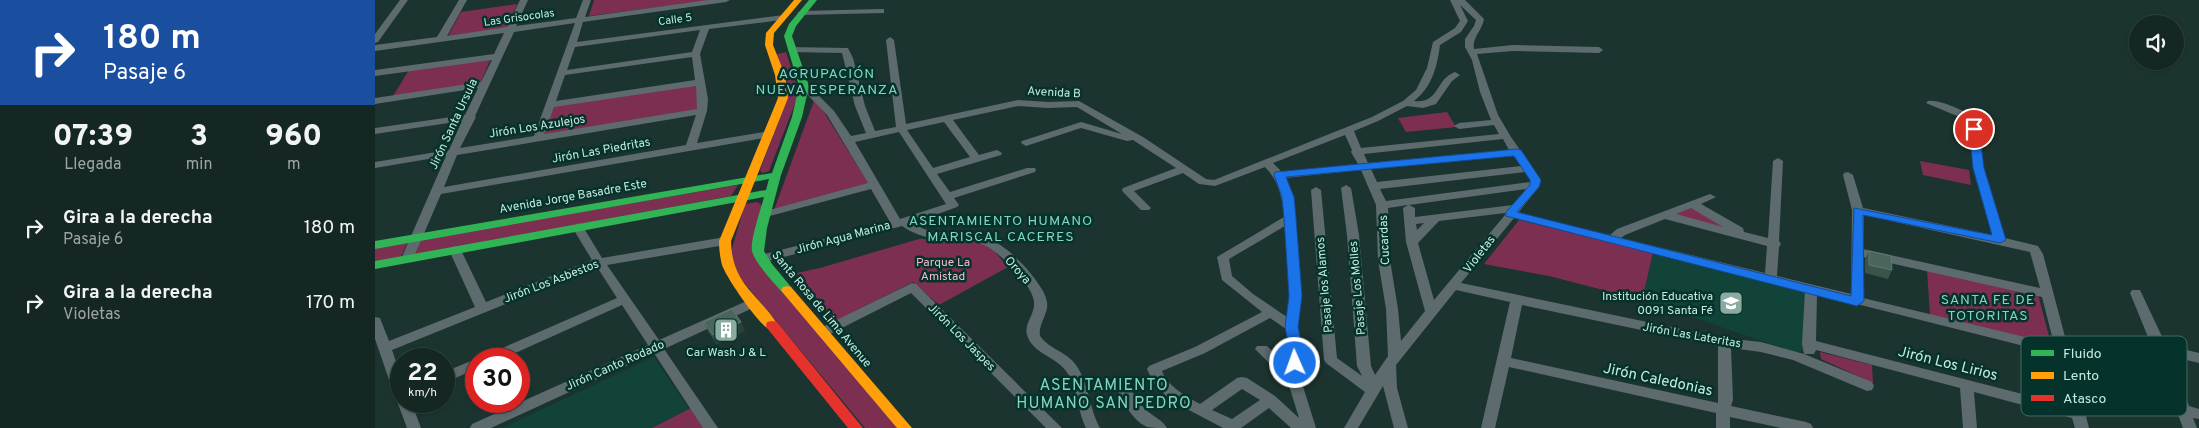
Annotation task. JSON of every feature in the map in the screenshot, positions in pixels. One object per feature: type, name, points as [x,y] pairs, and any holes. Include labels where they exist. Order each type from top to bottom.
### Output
[{"type":"main road","points":[[798,0],[781,17],[770,33],[771,54],[780,75],[783,98],[725,241],[724,251],[731,276],[856,428]]},
{"type":"main road","points":[[804,86],[791,49],[789,32],[801,13],[813,0]]},
{"type":"main road","points":[[771,54],[791,49]]},
{"type":"main road","name":"Santa Rosa de Lima Avenue","points":[[804,86],[797,117],[776,175],[758,241],[758,251],[761,259],[905,428]]},
{"type":"main road","name":"Avenida Jorge Basadre Este","points":[[375,245],[776,175]]},
{"type":"main road","points":[[375,265],[772,192]]},
{"type":"street","points":[[375,40],[404,0]]},
{"type":"street","points":[[441,38],[463,0]]},
{"type":"street","name":"Jirón Santa Ursula","points":[[407,259],[453,152],[525,0]]},
{"type":"street","points":[[538,138],[587,0]]},
{"type":"street","name":"Las Grisocolas","points":[[375,48],[726,0]]},
{"type":"street","points":[[1406,103],[1420,92],[1432,68],[1436,44],[1464,21],[1454,0]]},
{"type":"street","points":[[1382,205],[1535,185],[1536,180],[1497,122],[1478,74],[1469,41],[1480,21],[1475,12],[1460,0]]},
{"type":"street","points":[[801,13],[881,11]]},
{"type":"street","name":"Calle 5","points":[[572,45],[781,17]]},
{"type":"street","points":[[690,148],[702,111],[701,82],[697,54],[705,27]]},
{"type":"street","points":[[890,40],[901,128],[950,201]]},
{"type":"street","points":[[1471,52],[1513,48],[1599,50]]},
{"type":"street","points":[[791,49],[845,50],[849,58],[860,106],[871,134]]},
{"type":"street","points":[[562,73],[697,54]]},
{"type":"street","points":[[375,73],[499,56]]},
{"type":"street","points":[[1406,103],[1423,105],[1433,102],[1449,79],[1455,75]]},
{"type":"street","points":[[549,105],[701,82]]},
{"type":"street","points":[[375,101],[485,84]]},
{"type":"street","points":[[804,86],[818,96],[847,140],[873,185],[900,222]]},
{"type":"street","name":"Avenida B","points":[[847,140],[1022,102],[1048,105],[1075,103],[1085,106],[1134,136],[1203,182],[1212,184],[1383,116],[1406,103]]},
{"type":"street","points":[[1931,102],[1973,119],[1979,168],[2000,240]]},
{"type":"street","name":"Jirón Los Azulejos","points":[[375,165],[702,111]]},
{"type":"street","points":[[375,132],[471,117]]},
{"type":"street","points":[[946,118],[977,159]]},
{"type":"street","points":[[1459,126],[1497,122]]},
{"type":"street","points":[[1026,143],[1081,125],[1127,138],[1134,136]]},
{"type":"street","name":"Cucardas","points":[[1348,130],[1356,152],[1382,205],[1384,260],[1391,309],[1392,360]]},
{"type":"street","name":"Jirón Las Piedritas","points":[[437,191],[770,134]]},
{"type":"street","points":[[1356,152],[1506,136]]},
{"type":"street","points":[[1279,175],[1517,152]]},
{"type":"street","points":[[931,172],[997,153]]},
{"type":"street","points":[[1771,280],[1775,244],[1778,161]]},
{"type":"street","points":[[1267,162],[1279,175],[1288,197],[1296,296],[1292,327],[1296,347],[1294,380],[1309,428]]},
{"type":"street","points":[[1374,186],[1528,168]]},
{"type":"street","points":[[1145,208],[1127,190],[1184,169]]},
{"type":"street","name":"Jirón Agua Marina","points":[[761,259],[900,222],[1031,170]]},
{"type":"street","points":[[1848,175],[1858,210],[1857,301]]},
{"type":"street","points":[[766,214],[873,185]]},
{"type":"street","name":"Violetas","points":[[1351,428],[1373,388],[1392,360],[1535,185]]},
{"type":"street","name":"Pasaje Los Molles","points":[[1347,188],[1353,235],[1364,366],[1373,388]]},
{"type":"street","name":"Pasaje los Alamos","points":[[1316,190],[1331,360],[1373,388]]},
{"type":"street","points":[[1612,240],[1621,232],[1710,197]]},
{"type":"street","points":[[1692,204],[1749,237]]},
{"type":"street","points":[[1409,208],[1412,242],[1431,311]]},
{"type":"street","points":[[1858,210],[2034,249],[2037,254],[2058,336]]},
{"type":"street","points":[[1410,222],[1512,211],[1612,240],[2021,342]]},
{"type":"street","points":[[1665,214],[1775,244]]},
{"type":"street","points":[[1290,218],[1223,257],[1226,277],[1271,313],[1292,327]]},
{"type":"street","points":[[1412,242],[1435,218]]},
{"type":"street","name":"Oroya","points":[[900,222],[914,232],[928,237],[958,237],[991,244],[999,249],[1017,268],[1035,288],[1041,303],[1033,332],[1035,340],[1060,356],[1070,366],[1081,388],[1086,417],[1093,428]]},
{"type":"street","points":[[579,227],[599,262],[711,428]]},
{"type":"street","name":"Jirón Los Asbestos","points":[[384,348],[482,307],[599,262],[725,241]]},
{"type":"street","points":[[455,250],[482,307]]},
{"type":"street","points":[[1858,252],[2046,294]]},
{"type":"street","name":"Jirón Las Lateritas","points":[[1454,286],[1724,342],[1742,344],[1808,360],[1867,386]]},
{"type":"street","name":"Jirón Los Jaspes","points":[[823,332],[912,287],[1055,428]]},
{"type":"street","points":[[1808,360],[1811,290]]},
{"type":"street","points":[[2136,293],[2155,336]]},
{"type":"street","points":[[514,348],[625,299]]},
{"type":"street","points":[[1488,428],[1517,300]]},
{"type":"street","name":"Jirón Canto Rodado","points":[[477,428],[753,303]]},
{"type":"street","points":[[1270,400],[1232,427],[1168,391],[1157,379],[1154,369],[1200,350],[1271,313]]},
{"type":"street","points":[[375,320],[390,364]]},
{"type":"street","points":[[1723,428],[1723,410],[1726,400],[1724,342]]},
{"type":"street","name":"Jirón Los Lirios","points":[[1809,344],[1967,385],[2021,402]]},
{"type":"street","points":[[1261,349],[1294,380]]},
{"type":"street","points":[[1392,360],[1390,388],[1401,428]]},
{"type":"street","name":"Jirón Caledonias","points":[[1503,361],[1806,428]]},
{"type":"street","points":[[1120,381],[1132,406],[1143,418],[1160,428]]},
{"type":"street","points":[[1201,411],[1242,382],[1270,400],[1294,427]]},
{"type":"street","points":[[1967,385],[1970,428]]},
{"type":"street","points":[[408,413],[414,428]]},
{"type":"street","name":"Jirón Los Lirios","points":[[2064,416],[2080,421]]},
{"type":"shaded area","name":"Institución Educativa 0091 Santa Fé","points":[[1653,254],[1808,294],[1805,351],[1795,352],[1642,300]]},
{"type":"shaded area","points":[[654,357],[689,409],[652,428],[502,428]]},
{"type":"green space","points":[[594,0],[713,0],[589,16]]},
{"type":"green space","points":[[517,4],[508,28],[448,36],[461,12]]},
{"type":"green space","points":[[786,52],[799,93],[769,171],[762,173],[760,170],[778,123],[777,54]]},
{"type":"green space","points":[[491,58],[480,84],[393,96],[409,70]]},
{"type":"green space","points":[[700,83],[701,110],[542,136],[553,106]]},
{"type":"green space","points":[[815,98],[869,184],[774,210]]},
{"type":"green space","points":[[1447,112],[1456,127],[1406,132],[1398,118]]},
{"type":"green space","points":[[1920,161],[1969,170],[1971,185],[1923,175]]},
{"type":"green space","points":[[738,185],[731,196],[415,255],[421,239]]},
{"type":"green space","points":[[757,202],[762,205],[753,242],[898,428],[865,428],[737,274],[730,255],[745,204]]},
{"type":"green space","points":[[1692,206],[1734,231],[1671,215]]},
{"type":"green space","points":[[1519,220],[1653,253],[1642,300],[1549,276],[1484,264]]},
{"type":"green space","name":"Parque La Amistad","points":[[919,239],[964,239],[981,243],[992,249],[1008,267],[939,305],[913,282],[833,322],[792,274],[820,268]]},
{"type":"green space","points":[[408,241],[401,257],[375,262],[375,247]]},
{"type":"green space","points":[[1927,269],[2038,294],[2049,336],[2021,337],[1930,316]]},
{"type":"green space","points":[[1820,352],[1872,365],[1873,383],[1821,359]]},
{"type":"green space","points":[[693,407],[707,428],[652,428]]},
{"type":"building","points":[[1869,251],[1891,256],[1892,270],[1869,265]]},
{"type":"building","points":[[732,309],[741,322],[713,335],[704,322]]},
{"type":"traffic: fast","points":[[787,290],[767,266],[758,251],[761,228],[776,175],[797,117],[804,86],[788,36],[792,26],[813,0]]},
{"type":"traffic: fast","points":[[375,245],[776,175]]},
{"type":"traffic: fast","points":[[375,265],[772,192]]},
{"type":"traffic: slow","points":[[772,325],[733,276],[725,253],[725,241],[783,98],[780,75],[769,45],[770,33],[798,0]]},
{"type":"traffic: slow","points":[[787,290],[905,428]]},
{"type":"traffic: jam","points":[[772,325],[856,428]]},
{"type":"place","name":"Institución Educativa 0091 Santa Fé","points":[[1731,303]]},
{"type":"place","name":"Car Wash J & L","points":[[726,330]]},
{"type":"district","name":"AGRUPACIÓN NUEVA ESPERANZA","points":[[827,82]]},
{"type":"district","name":"ASENTAMIENTO HUMANO MARISCAL CACERES","points":[[1001,228]]},
{"type":"district","name":"SANTA FE DE TOTORITAS","points":[[1988,308]]},
{"type":"district","name":"ASENTAMIENTO HUMANO SAN PEDRO","points":[[1104,393]]},
{"type":"route","points":[[1295,363],[1296,347],[1292,327],[1296,296],[1292,267],[1290,218],[1288,197],[1279,175],[1517,152],[1536,180],[1535,185],[1510,214],[1857,301],[1858,210],[2000,240],[1979,168],[1974,129]]}]
